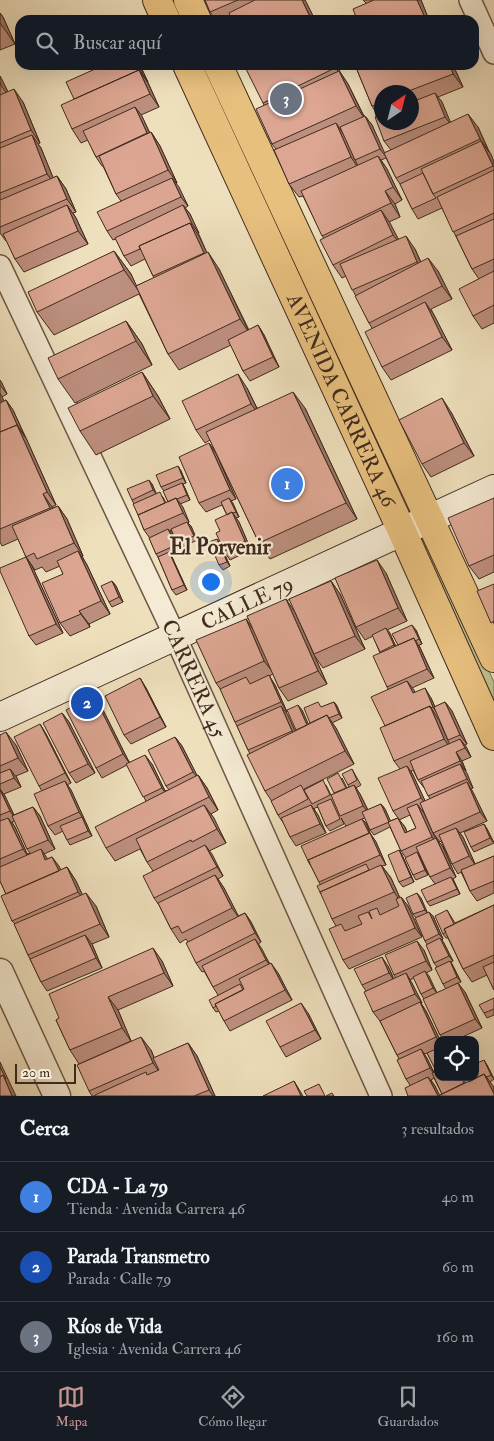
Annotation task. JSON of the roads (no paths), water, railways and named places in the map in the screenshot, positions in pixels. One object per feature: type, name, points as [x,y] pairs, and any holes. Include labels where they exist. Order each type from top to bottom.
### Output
[{"type":"main road","points":[[157,0],[164,15]]},
{"type":"main road","points":[[188,0],[195,15]]},
{"type":"main road","name":"AVENIDA CARRERA 46","points":[[189,70],[402,531],[494,736]]},
{"type":"main road","name":"AVENIDA CARRERA 46","points":[[220,70],[494,658]]},
{"type":"main road","name":"CALLE 79","points":[[0,717],[494,489]]},
{"type":"street","points":[[470,0],[477,15]]},
{"type":"street","points":[[479,20],[494,53]]},
{"type":"street","name":"CARRERA 45","points":[[0,266],[175,636],[381,1096]]},
{"type":"street","points":[[0,972],[57,1096]]},
{"type":"place","name":"Ríos de Vida","points":[[286,99]]},
{"type":"place","name":"CDA - La 79","points":[[287,484]]},
{"type":"place","name":"Parada Transmetro","points":[[87,703]]},
{"type":"district","name":"El Porvenir","points":[[220,547]]}]
